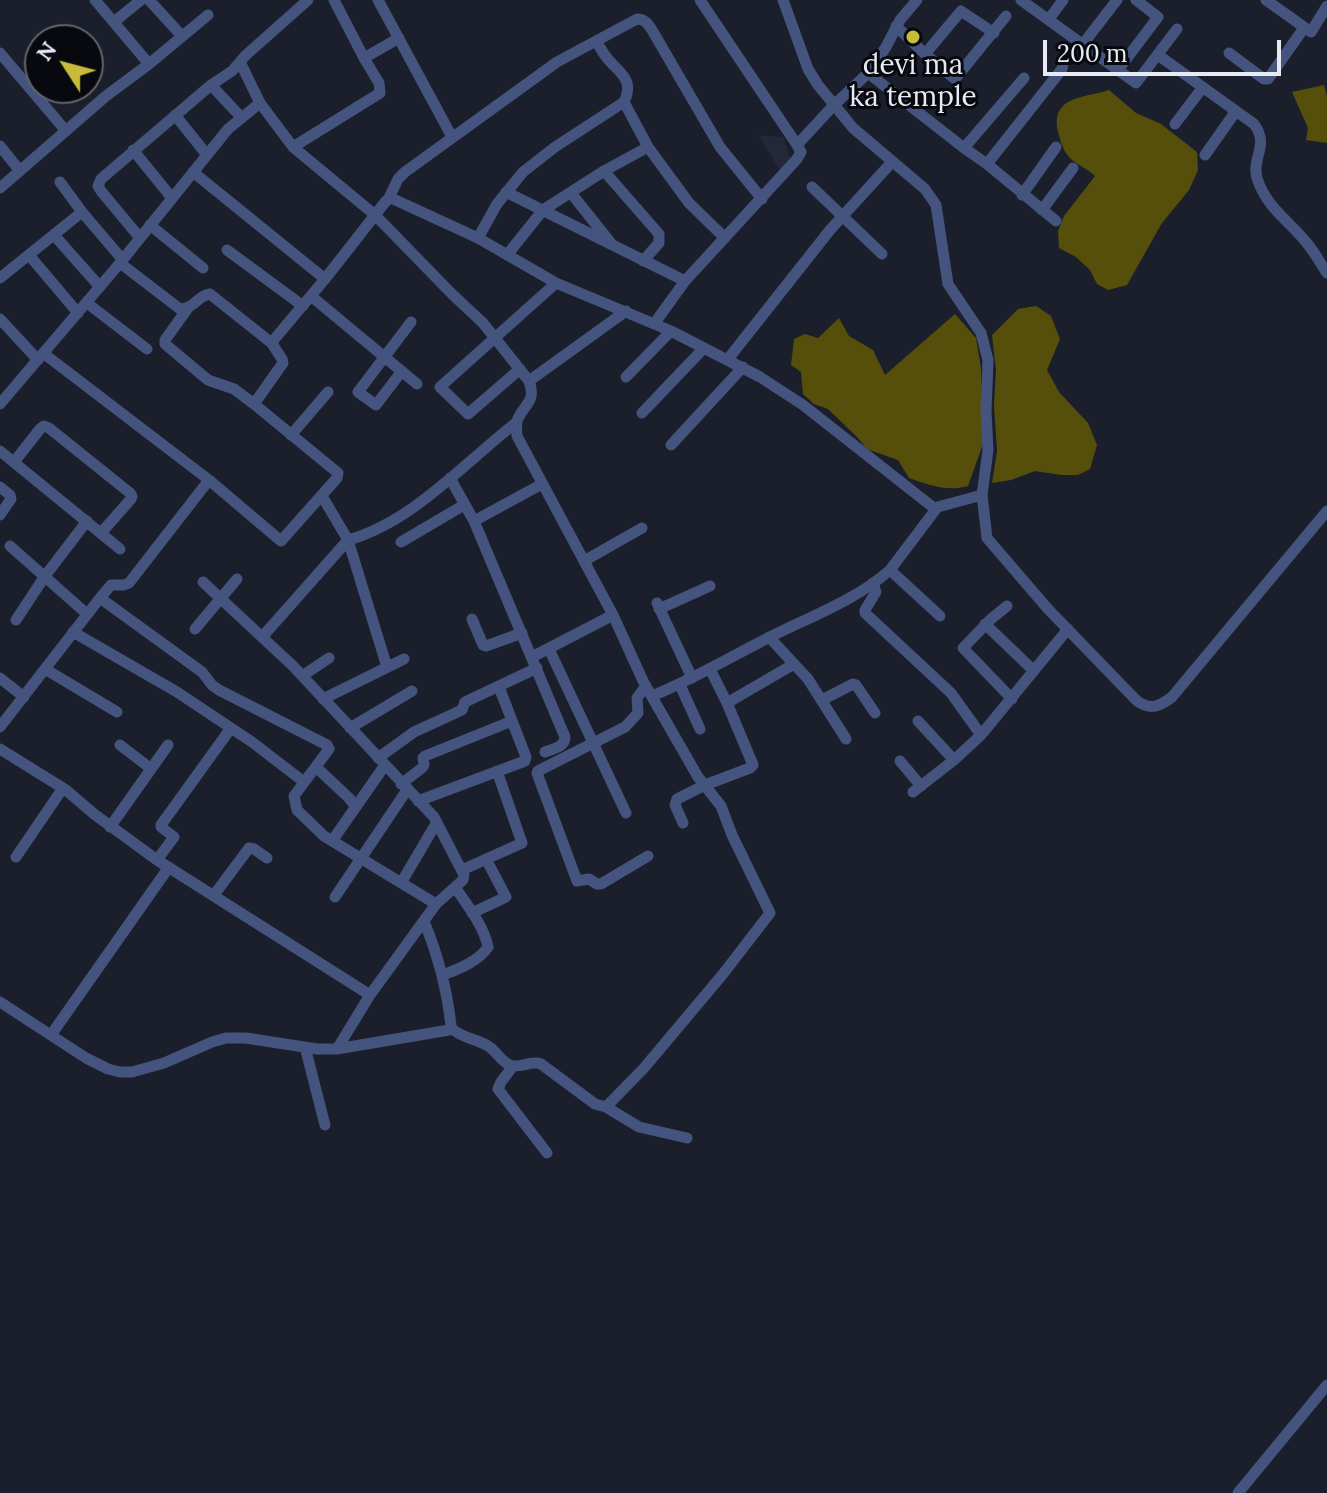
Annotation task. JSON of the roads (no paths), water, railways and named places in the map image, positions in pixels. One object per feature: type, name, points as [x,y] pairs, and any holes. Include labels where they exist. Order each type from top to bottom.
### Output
[{"type":"street","points":[[95,0],[149,64]]},
{"type":"street","points":[[114,22],[141,0]]},
{"type":"street","points":[[149,0],[182,36]]},
{"type":"street","points":[[140,238],[98,186],[101,179],[211,85],[232,71],[308,0]]},
{"type":"street","points":[[293,147],[380,93],[379,83],[334,0]]},
{"type":"street","points":[[378,0],[452,137]]},
{"type":"street","points":[[654,324],[685,281],[762,199],[801,152],[700,0]]},
{"type":"street","points":[[783,0],[808,69],[833,106],[853,128],[925,189],[936,205],[948,284],[981,333],[988,360],[988,450],[982,492],[989,542],[1137,701],[1151,708],[1172,697],[1327,511]]},
{"type":"street","points":[[797,145],[868,73],[905,12],[917,0]]},
{"type":"street","points":[[1021,0],[1137,82],[1177,29]]},
{"type":"street","points":[[1049,19],[1063,0]]},
{"type":"street","points":[[1083,44],[1117,0]]},
{"type":"street","points":[[1118,70],[1158,17],[1136,0]]},
{"type":"street","points":[[1266,0],[1311,32],[1327,6]]},
{"type":"street","points":[[925,54],[961,11],[994,33]]},
{"type":"street","points":[[0,188],[106,96],[208,15]]},
{"type":"street","points":[[896,26],[955,79],[1006,16]]},
{"type":"street","points":[[271,342],[389,198],[405,172],[557,62],[637,19],[647,22],[720,147],[762,199]]},
{"type":"street","points":[[1229,53],[1268,79],[1304,28]]},
{"type":"street","points":[[364,58],[399,38]]},
{"type":"street","points":[[478,238],[497,204],[523,172],[624,102],[628,93],[625,77],[607,59],[596,41]]},
{"type":"street","points":[[0,53],[66,131]]},
{"type":"street","points":[[1158,55],[1254,124],[1261,136],[1256,168],[1264,194],[1274,210],[1307,243],[1327,273]]},
{"type":"street","points":[[987,164],[1062,69],[1061,60]]},
{"type":"street","points":[[240,62],[260,103],[293,147],[375,215],[496,337],[529,381],[533,392],[517,422],[450,478],[404,513],[348,540],[263,636]]},
{"type":"street","points":[[0,74],[11,66]]},
{"type":"street","points":[[868,73],[1056,221]]},
{"type":"street","points":[[964,148],[1024,78]]},
{"type":"street","points":[[211,85],[241,117]]},
{"type":"street","points":[[1175,124],[1203,87]]},
{"type":"street","points":[[624,102],[648,147],[689,203],[725,238]]},
{"type":"street","points":[[0,404],[87,303],[228,129],[260,103]]},
{"type":"street","points":[[1205,155],[1236,111]]},
{"type":"street","points":[[175,115],[207,155]]},
{"type":"street","points":[[0,146],[20,171]]},
{"type":"street","points":[[507,255],[543,210],[648,147]]},
{"type":"street","points":[[1022,195],[1056,147]]},
{"type":"street","points":[[133,150],[172,198]]},
{"type":"street","points":[[728,359],[843,215],[892,162]]},
{"type":"street","points":[[1042,210],[1073,168]]},
{"type":"street","points":[[604,171],[659,234],[659,243],[643,261]]},
{"type":"street","points":[[193,172],[325,279]]},
{"type":"street","points":[[60,182],[121,261],[177,307],[188,308],[203,295],[210,294],[271,342],[283,363],[254,404]]},
{"type":"street","points":[[812,187],[882,254]]},
{"type":"street","points":[[506,192],[685,281]]},
{"type":"street","points":[[571,193],[613,246]]},
{"type":"street","points":[[389,198],[478,238],[556,283],[671,331],[743,367],[803,405],[936,509]]},
{"type":"street","points":[[0,278],[82,212]]},
{"type":"street","points":[[150,225],[203,268]]},
{"type":"street","points":[[54,235],[100,287]]},
{"type":"street","points":[[227,250],[303,306]]},
{"type":"street","points":[[29,255],[78,313]]},
{"type":"street","points":[[520,369],[468,414],[440,389],[441,384],[556,283]]},
{"type":"street","points":[[311,296],[417,384]]},
{"type":"street","points":[[87,303],[147,349]]},
{"type":"street","points":[[0,319],[40,357],[209,480],[281,541],[322,496],[338,473],[234,389],[208,380],[165,344],[188,308]]},
{"type":"street","points":[[529,381],[626,311]]},
{"type":"street","points":[[402,371],[376,405],[359,394],[358,391],[411,322]]},
{"type":"street","points":[[626,377],[671,331]]},
{"type":"street","points":[[642,413],[704,348]]},
{"type":"street","points":[[671,445],[743,367]]},
{"type":"street","points":[[291,435],[328,392]]},
{"type":"street","points":[[517,422],[517,436],[613,615],[649,691],[698,777],[721,806],[770,914],[644,1068],[606,1107]]},
{"type":"street","points":[[14,462],[44,426],[130,493],[131,499],[101,533]]},
{"type":"street","points":[[0,451],[120,549]]},
{"type":"street","points":[[450,478],[474,521],[565,737],[565,742],[545,752]]},
{"type":"street","points":[[0,727],[111,585],[129,583],[209,480]]},
{"type":"street","points":[[474,521],[542,484]]},
{"type":"street","points":[[0,487],[11,499],[0,515]]},
{"type":"street","points":[[648,856],[601,884],[589,879],[577,881],[538,771],[631,722],[638,713],[637,698],[649,691],[680,685],[873,583],[890,570],[936,509],[982,492]]},
{"type":"street","points":[[322,496],[348,540],[387,667]]},
{"type":"street","points":[[401,542],[464,505]]},
{"type":"street","points":[[16,620],[87,521]]},
{"type":"street","points":[[584,561],[642,528]]},
{"type":"street","points":[[10,546],[87,614]]},
{"type":"street","points":[[890,570],[940,616]]},
{"type":"street","points":[[195,629],[237,579]]},
{"type":"street","points":[[203,582],[263,636],[437,822],[462,870],[464,878],[436,904],[370,995],[337,1049]]},
{"type":"street","points":[[873,583],[876,592],[865,613],[951,693],[981,735]]},
{"type":"street","points":[[692,678],[658,606],[710,586]]},
{"type":"street","points":[[100,598],[202,672],[219,690],[327,745],[329,749],[294,796],[297,810],[332,841],[436,904]]},
{"type":"street","points":[[1007,606],[985,624],[964,649],[1012,699]]},
{"type":"street","points":[[332,841],[382,762],[420,729],[462,710],[465,702],[499,687],[549,649],[613,615]]},
{"type":"street","points":[[472,619],[486,646],[522,633]]},
{"type":"street","points":[[985,624],[1034,671]]},
{"type":"street","points":[[900,761],[917,789],[981,735],[1068,629]]},
{"type":"street","points":[[73,632],[177,692],[304,782]]},
{"type":"street","points":[[769,637],[808,679],[846,739]]},
{"type":"street","points":[[549,649],[626,813]]},
{"type":"street","points":[[302,676],[329,658]]},
{"type":"street","points":[[323,699],[404,659]]},
{"type":"street","points":[[727,703],[794,664]]},
{"type":"street","points":[[45,669],[117,712]]},
{"type":"street","points":[[683,823],[675,801],[679,797],[753,765],[710,669]]},
{"type":"street","points":[[0,678],[24,697]]},
{"type":"street","points":[[822,700],[853,684],[875,713]]},
{"type":"street","points":[[680,685],[700,729]]},
{"type":"street","points":[[418,801],[526,759],[499,687]]},
{"type":"street","points":[[350,728],[412,691]]},
{"type":"street","points":[[335,897],[362,859],[404,787],[424,766],[425,756],[512,721]]},
{"type":"street","points":[[918,721],[954,760]]},
{"type":"street","points":[[157,860],[174,837],[161,825],[231,728]]},
{"type":"street","points":[[120,745],[150,768]]},
{"type":"street","points":[[110,827],[168,745]]},
{"type":"street","points":[[0,750],[63,788],[157,860],[370,995]]},
{"type":"street","points":[[316,767],[356,807]]},
{"type":"street","points":[[462,870],[522,843],[497,771]]},
{"type":"street","points":[[16,857],[63,788]]},
{"type":"street","points":[[401,883],[437,822]]},
{"type":"street","points":[[214,895],[249,848],[267,858]]},
{"type":"street","points":[[472,913],[506,897],[486,859]]},
{"type":"street","points":[[51,1035],[169,867]]},
{"type":"street","points":[[443,975],[482,955],[488,947],[485,936],[455,887]]},
{"type":"street","points":[[424,921],[443,975],[451,1028],[461,1036],[488,1046],[513,1066],[535,1062],[541,1064],[595,1104],[606,1107],[639,1127],[687,1138]]},
{"type":"street","points":[[0,1002],[86,1058],[120,1072],[132,1072],[164,1063],[226,1038],[337,1049],[451,1028]]},
{"type":"street","points":[[305,1047],[325,1125]]},
{"type":"street","points":[[513,1066],[498,1089],[547,1153]]},
{"type":"street","points":[[1238,1493],[1327,1385]]},
{"type":"place","name":"devi ma ka temple","points":[[913,37]]}]
